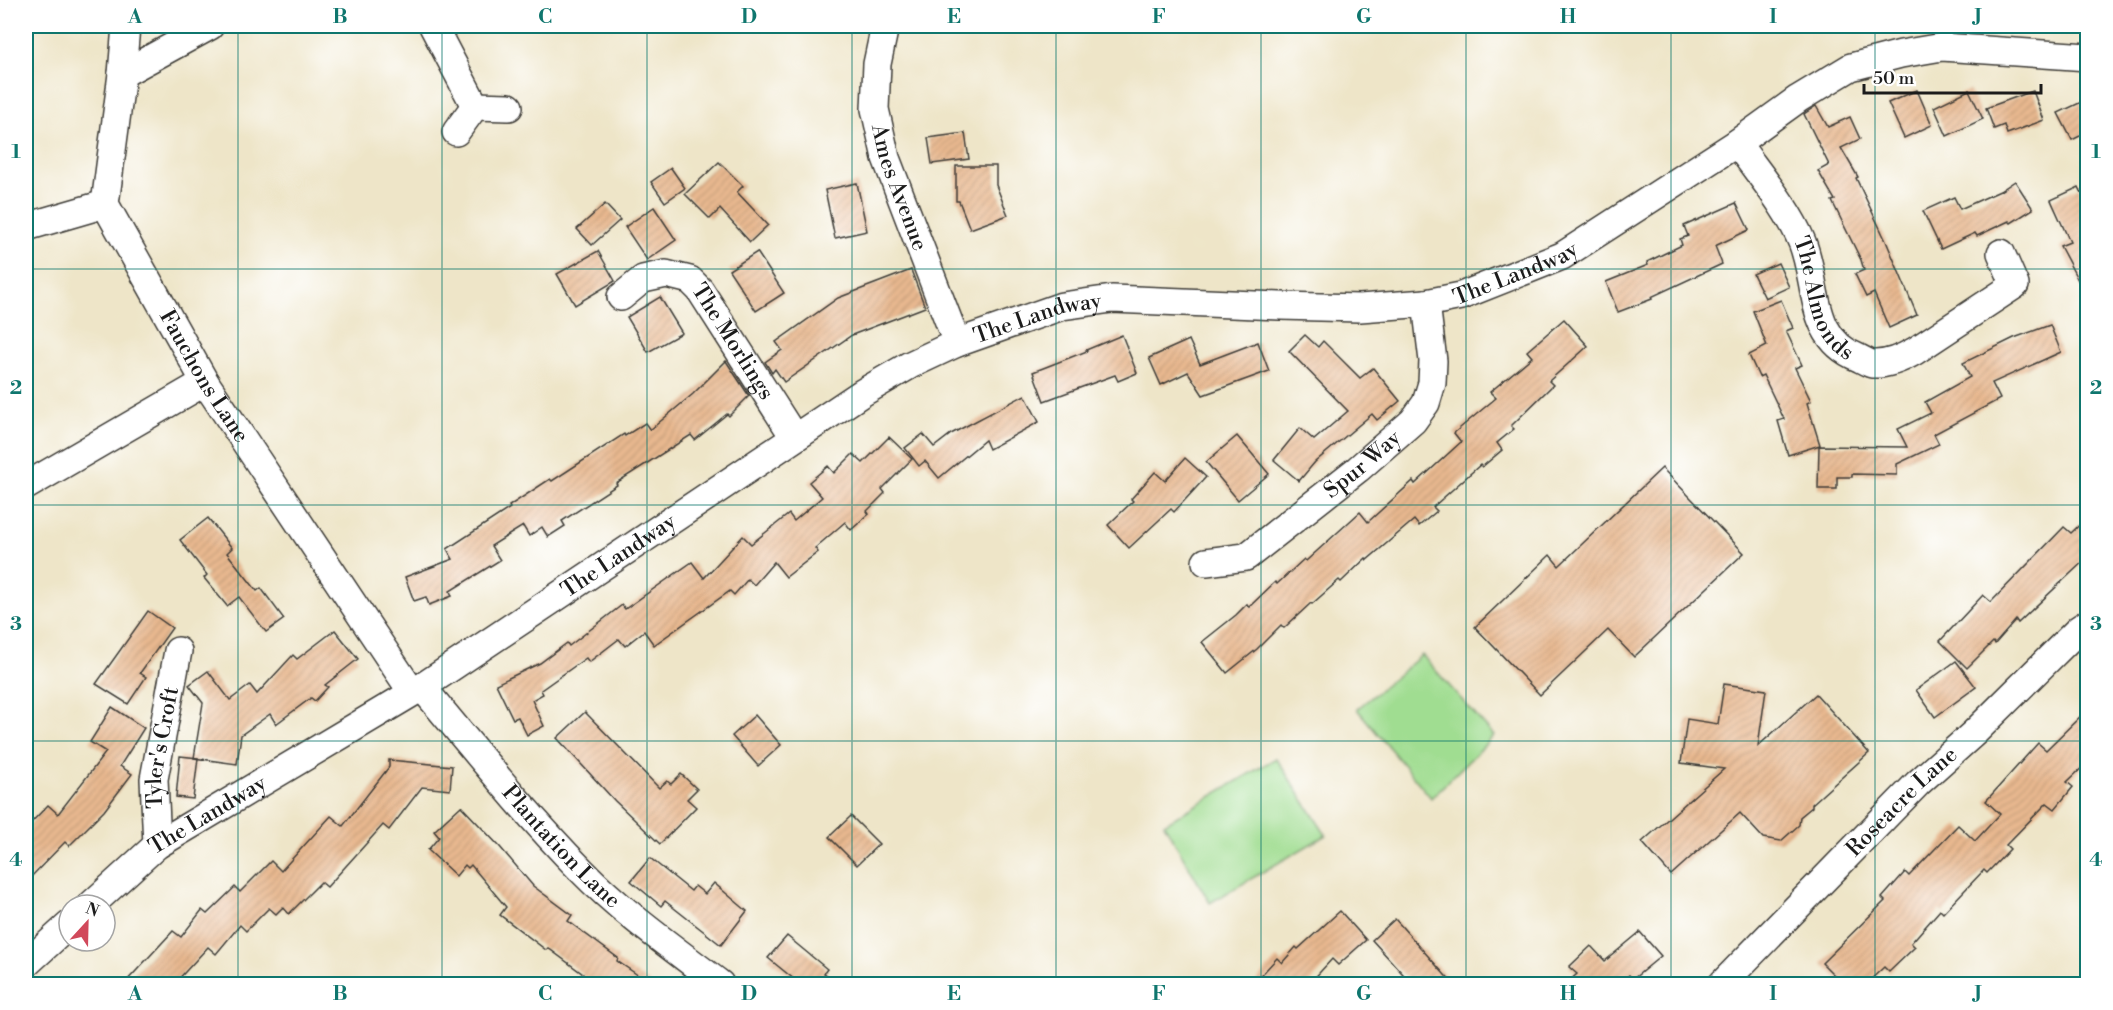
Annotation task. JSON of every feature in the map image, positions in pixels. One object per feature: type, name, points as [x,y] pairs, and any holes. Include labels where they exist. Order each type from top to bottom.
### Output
[{"type":"street","points":[[26,227],[105,204],[126,26]]},
{"type":"street","points":[[122,74],[210,26]]},
{"type":"street","points":[[433,26],[475,106]]},
{"type":"street","name":"Ames Avenue","points":[[885,26],[877,63],[875,109],[886,158],[957,343]]},
{"type":"street","name":"The Landway","points":[[104,893],[157,845],[417,690],[862,393],[910,365],[957,343],[1062,306],[1112,299],[1360,308],[1426,303],[1461,296],[1562,256],[1737,143],[1798,99],[1851,68],[1901,54],[1942,36],[2088,57]]},
{"type":"street","points":[[475,106],[509,106]]},
{"type":"street","points":[[456,132],[475,106]]},
{"type":"street","name":"The Almonds","points":[[1737,143],[1802,240],[1809,263],[1814,297],[1829,336],[1847,353],[1872,364],[1901,359],[1916,351],[2015,285],[2001,253]]},
{"type":"street","name":"Fauchons Lane","points":[[105,204],[205,382],[417,690]]},
{"type":"street","name":"The Morlings","points":[[621,297],[643,279],[666,274],[690,280],[700,290],[794,437]]},
{"type":"street","name":"Spur Way","points":[[1206,562],[1246,557],[1358,469],[1413,421],[1426,403],[1432,383],[1433,361],[1426,303]]},
{"type":"street","points":[[26,486],[205,382]]},
{"type":"street","name":"Roseacre Lane","points":[[1722,984],[1918,783],[1974,733],[2079,629],[2088,623]]},
{"type":"street","name":"Tyler's Croft","points":[[157,845],[154,779],[178,651]]},
{"type":"street","name":"Plantation Lane","points":[[417,690],[582,872],[622,907],[720,984]]},
{"type":"street","points":[[26,964],[57,936]]},
{"type":"green space","points":[[1422,655],[1494,736],[1431,798],[1357,709]]},
{"type":"green space","points":[[1276,758],[1326,835],[1210,903],[1164,824]]},
{"type":"building","points":[[1917,90],[1932,125],[1904,138],[1888,103]]},
{"type":"building","points":[[1969,90],[1983,119],[1947,136],[1934,107]]},
{"type":"building","points":[[2033,91],[2044,120],[2007,134],[2004,125],[1994,129],[1986,108]]},
{"type":"building","points":[[2088,99],[2088,132],[2072,140],[2058,113]]},
{"type":"building","points":[[1816,106],[1828,127],[1850,117],[1860,139],[1841,148],[1858,177],[1856,178],[1917,315],[1889,328],[1874,293],[1866,297],[1855,274],[1864,270],[1861,260],[1832,201],[1835,200],[1818,171],[1829,165],[1804,114]]},
{"type":"building","points":[[965,133],[969,159],[932,164],[928,138]]},
{"type":"building","points":[[719,162],[743,186],[737,192],[768,225],[750,242],[720,209],[710,219],[685,194]]},
{"type":"building","points":[[956,166],[996,166],[996,185],[1008,215],[970,229],[959,201],[956,201]]},
{"type":"building","points":[[671,168],[685,188],[665,202],[651,182]]},
{"type":"building","points":[[2015,181],[2033,209],[2011,223],[2009,221],[1977,236],[1975,233],[1941,249],[1923,211],[1954,197],[1960,209],[2000,191]]},
{"type":"building","points":[[857,183],[867,231],[835,238],[825,190]]},
{"type":"building","points":[[2079,187],[2088,206],[2088,299],[2060,246],[2070,242],[2051,200]]},
{"type":"building","points":[[1736,203],[1749,230],[1715,246],[1722,264],[1651,297],[1652,299],[1618,312],[1606,282],[1648,265],[1647,262],[1682,245],[1680,239],[1688,236],[1684,226]]},
{"type":"building","points":[[605,204],[620,220],[592,245],[577,229]]},
{"type":"building","points":[[654,207],[676,240],[647,260],[625,227]]},
{"type":"building","points":[[598,251],[615,281],[575,305],[557,274]]},
{"type":"building","points":[[757,252],[784,293],[756,311],[729,270]]},
{"type":"building","points":[[1778,263],[1789,287],[1765,298],[1753,274]]},
{"type":"building","points":[[911,270],[925,307],[852,335],[784,382],[775,369],[772,373],[765,362],[782,350],[776,342],[838,298]]},
{"type":"building","points":[[660,297],[682,333],[648,352],[627,317]]},
{"type":"building","points":[[1781,300],[1793,328],[1786,331],[1802,365],[1795,368],[1811,401],[1807,403],[1820,445],[1788,455],[1778,421],[1784,419],[1763,375],[1759,377],[1749,355],[1767,346],[1753,311]]},
{"type":"building","points":[[1564,319],[1588,346],[1549,381],[1553,385],[1511,426],[1514,429],[1497,443],[1502,450],[1482,467],[1480,465],[1433,507],[1437,511],[1419,526],[1414,520],[1367,560],[1366,558],[1341,582],[1339,580],[1311,603],[1284,628],[1281,625],[1257,649],[1227,673],[1202,642],[1247,604],[1249,607],[1304,559],[1306,561],[1360,512],[1368,522],[1413,481],[1415,484],[1461,442],[1454,433],[1496,398],[1490,392],[1532,357],[1527,351]]},
{"type":"building","points":[[2050,325],[2061,352],[1992,383],[2000,399],[1934,434],[1939,444],[1897,464],[1897,475],[1852,474],[1852,477],[1837,477],[1837,489],[1818,489],[1819,446],[1907,447],[1898,429],[1931,413],[1925,402],[1970,377],[1963,363],[2014,338]]},
{"type":"building","points":[[1122,335],[1137,373],[1118,381],[1115,375],[1044,401],[1033,372]]},
{"type":"building","points":[[1305,335],[1318,347],[1323,341],[1360,378],[1373,368],[1400,401],[1377,420],[1372,414],[1315,462],[1299,481],[1274,460],[1300,428],[1314,440],[1348,411],[1289,351]]},
{"type":"building","points":[[1189,340],[1200,364],[1258,342],[1269,371],[1203,395],[1188,372],[1161,385],[1149,358]]},
{"type":"building","points":[[726,361],[749,396],[729,416],[727,414],[695,440],[691,435],[616,483],[617,485],[562,521],[565,526],[548,537],[542,527],[529,536],[523,526],[491,546],[500,560],[450,591],[452,596],[429,605],[426,597],[414,601],[405,577],[453,559],[447,549],[550,479],[552,481],[624,434],[625,436],[645,423],[650,430],[693,394]]},
{"type":"building","points":[[1025,395],[1039,422],[989,449],[985,440],[939,478],[925,461],[919,466],[905,448],[923,434],[934,447],[951,434]]},
{"type":"building","points":[[1237,436],[1269,474],[1238,500],[1206,462]]},
{"type":"building","points":[[889,437],[912,459],[882,489],[885,493],[867,511],[869,514],[851,530],[845,522],[815,548],[818,552],[786,577],[774,562],[754,585],[748,579],[734,595],[730,591],[654,645],[644,631],[625,646],[619,639],[589,662],[586,658],[541,690],[543,694],[532,700],[544,726],[527,735],[518,717],[513,719],[496,684],[540,663],[567,643],[569,646],[622,605],[625,609],[692,562],[704,578],[743,536],[751,544],[789,514],[794,521],[822,497],[809,482],[828,466],[834,473],[853,454],[863,463]]},
{"type":"building","points":[[1185,458],[1206,477],[1174,512],[1171,509],[1129,548],[1108,525],[1133,501],[1131,499],[1155,472],[1165,481]]},
{"type":"building","points":[[1662,468],[1744,553],[1634,657],[1608,630],[1540,695],[1475,627],[1550,555],[1559,566]]},
{"type":"building","points":[[2088,517],[2088,557],[2018,623],[2016,620],[1995,644],[1993,642],[1967,668],[1940,641],[1983,595],[1991,602],[2064,527],[2071,533]]},
{"type":"building","points":[[208,518],[232,548],[227,553],[257,591],[261,588],[284,619],[266,632],[239,597],[227,606],[204,578],[207,575],[180,540]]},
{"type":"building","points":[[148,611],[172,628],[140,673],[146,677],[128,704],[96,684]]},
{"type":"building","points":[[335,630],[358,659],[325,685],[328,687],[315,701],[311,698],[276,724],[270,714],[241,735],[237,764],[194,758],[203,703],[189,685],[208,671],[230,700],[250,685],[257,694],[293,655],[297,659]]},
{"type":"building","points":[[1956,661],[1976,687],[1935,717],[1916,690]]},
{"type":"building","points":[[1724,684],[1766,690],[1758,746],[1816,694],[1869,753],[1812,804],[1812,807],[1800,817],[1799,825],[1781,841],[1763,838],[1740,813],[1671,875],[1642,842],[1724,769],[1681,763],[1687,719],[1718,724]]},
{"type":"building","points":[[112,707],[144,728],[120,766],[132,774],[104,811],[69,846],[65,842],[26,882],[26,828],[48,805],[58,814],[106,752],[90,742]]},
{"type":"building","points":[[2088,709],[2088,762],[2067,782],[2073,787],[2055,809],[2047,803],[2006,845],[2010,849],[1987,873],[1984,870],[1943,913],[1940,910],[1911,943],[1915,947],[1889,972],[1884,967],[1866,984],[1843,984],[1822,963],[1885,901],[1882,898],[1905,872],[1909,876],[1958,825],[1975,841],[2000,814],[1986,801],[2038,743],[2046,750]]},
{"type":"building","points":[[585,712],[659,788],[667,781],[671,784],[681,774],[697,789],[687,799],[696,807],[660,844],[615,801],[557,738]]},
{"type":"building","points":[[755,715],[781,745],[758,766],[732,736]]},
{"type":"building","points":[[180,756],[198,758],[193,799],[176,797]]},
{"type":"building","points":[[389,760],[452,766],[450,790],[422,787],[389,830],[383,825],[327,887],[321,882],[289,914],[283,907],[276,914],[269,908],[246,931],[240,925],[216,954],[208,947],[174,984],[124,984],[173,931],[181,937],[202,910],[207,914],[235,887],[240,892],[271,861],[281,871],[331,816],[343,826],[389,767]]},
{"type":"building","points":[[461,806],[533,886],[572,915],[568,921],[618,958],[617,961],[651,984],[576,984],[583,974],[548,948],[546,950],[500,915],[506,907],[471,865],[468,868],[465,865],[456,876],[428,850],[439,837],[434,831]]},
{"type":"building","points":[[851,816],[879,844],[857,865],[829,837]]},
{"type":"building","points":[[650,858],[691,891],[695,886],[705,894],[714,883],[747,911],[721,945],[665,901],[661,906],[631,881]]},
{"type":"building","points":[[1340,911],[1366,940],[1338,965],[1332,959],[1309,984],[1253,984],[1277,958],[1282,963],[1296,947],[1298,949]]},
{"type":"building","points":[[1395,919],[1453,984],[1412,984],[1372,940]]},
{"type":"building","points":[[1640,932],[1661,956],[1633,979],[1629,975],[1619,984],[1566,984],[1577,974],[1569,967],[1591,946],[1605,961]]},
{"type":"building","points":[[787,936],[827,969],[824,973],[840,984],[800,984],[768,958]]}]
